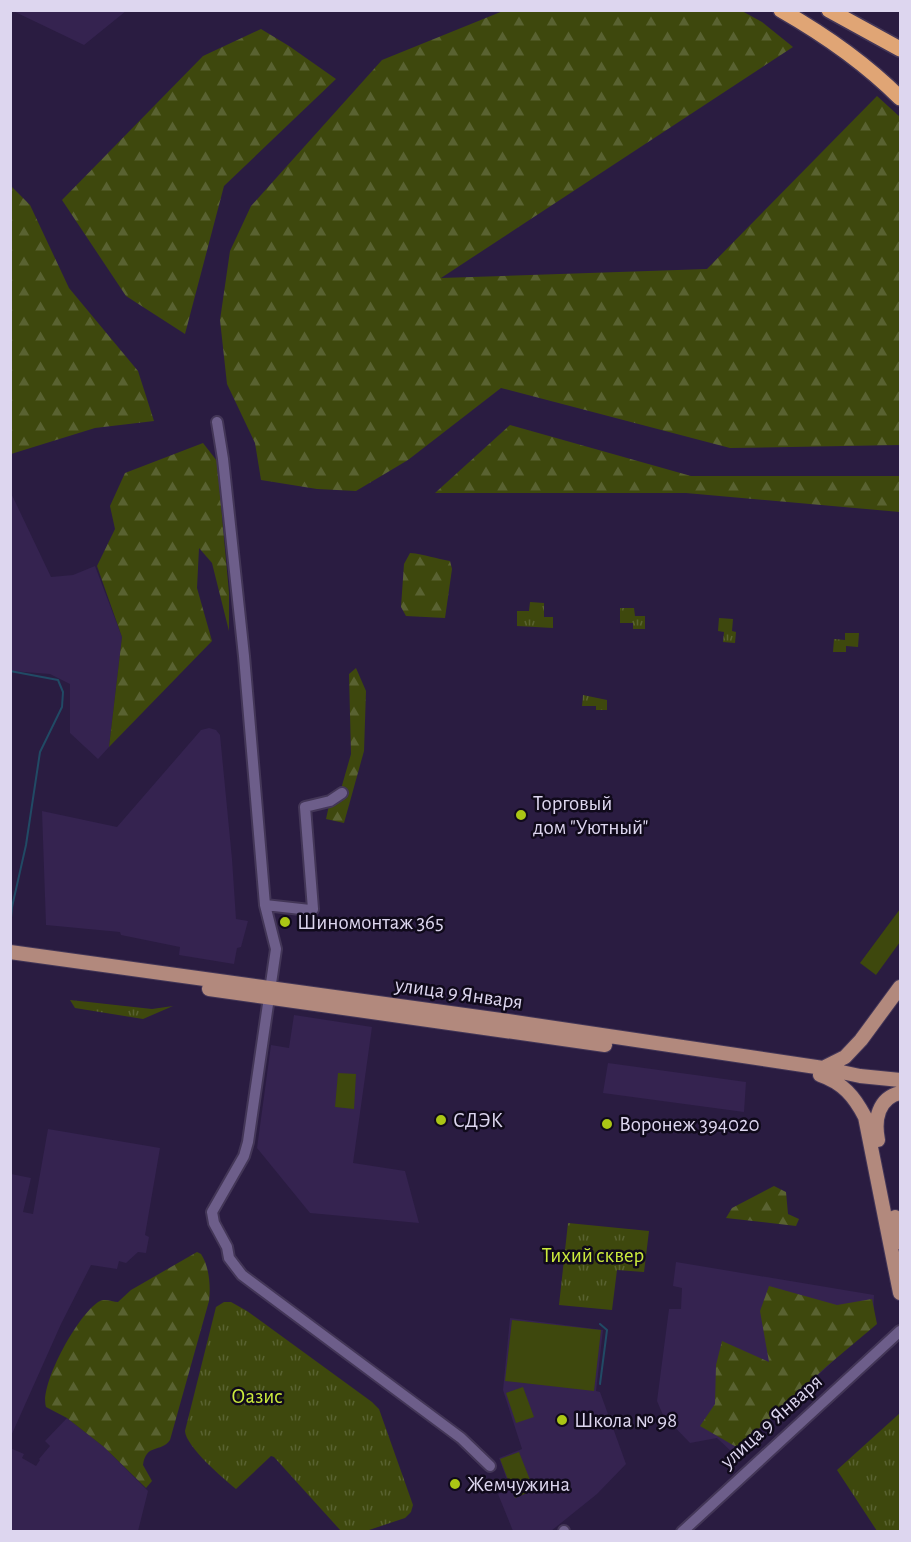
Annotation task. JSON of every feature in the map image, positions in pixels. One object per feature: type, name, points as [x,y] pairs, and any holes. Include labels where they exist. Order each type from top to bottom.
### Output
[{"type":"highway","points":[[780,10],[826,39],[898,94]]},
{"type":"highway","points":[[829,10],[900,49]]},
{"type":"main road","name":"улица 9 Января","points":[[10,952],[191,982]]},
{"type":"main road","name":"улица 9 Января","points":[[10,961],[271,992],[821,1072],[900,1080]]},
{"type":"main road","points":[[897,1247],[865,1117],[848,1090],[821,1072],[845,1057],[861,1040],[900,987]]},
{"type":"main road","name":"улица 9 Января","points":[[821,1072],[860,1083],[900,1088]]},
{"type":"main road","points":[[900,1093],[892,1095],[882,1103],[876,1118],[876,1130],[897,1247],[900,1293]]},
{"type":"street","points":[[217,422],[244,656],[265,905],[276,949],[248,1142],[244,1156],[212,1212],[214,1224],[227,1247],[229,1258],[242,1275],[461,1438],[490,1466]]},
{"type":"street","points":[[265,905],[313,909],[306,801],[330,801],[342,793]]},
{"type":"street","name":"улица 9 Января","points":[[682,1532],[895,1342],[900,1331]]},
{"type":"shaded area","points":[[11,10],[125,10],[126,11],[84,45]]},
{"type":"shaded area","points":[[10,491],[51,577],[73,575],[95,566],[122,637],[109,747],[98,759],[70,733],[70,684],[50,674],[11,671]]},
{"type":"shaded area","points":[[209,728],[216,730],[220,735],[236,919],[248,921],[241,947],[237,948],[234,964],[179,955],[180,947],[121,935],[120,932],[46,925],[42,811],[117,827],[201,730]]},
{"type":"shaded area","points":[[294,1015],[372,1027],[353,1163],[405,1171],[419,1223],[310,1213],[257,1148],[271,1045],[289,1048]]},
{"type":"shaded area","points":[[608,1063],[746,1082],[744,1112],[603,1093]]},
{"type":"shaded area","points":[[48,1129],[160,1148],[145,1235],[149,1237],[146,1253],[138,1252],[126,1263],[119,1261],[117,1269],[91,1265],[61,1324],[11,1436],[11,1174],[31,1178],[23,1212],[33,1214]]},
{"type":"shaded area","points":[[676,1262],[874,1295],[873,1324],[734,1454],[717,1438],[690,1443],[663,1415],[657,1401],[669,1309],[681,1309],[682,1288],[673,1286]]},
{"type":"shaded area","name":"Школа № 98","points":[[510,1318],[603,1330],[596,1391],[600,1392],[626,1464],[597,1494],[551,1531],[513,1531],[498,1494],[510,1488],[499,1458],[522,1449],[503,1390]]},
{"type":"shaded area","points":[[67,1418],[104,1447],[148,1491],[138,1531],[11,1531],[10,1448],[24,1454],[22,1458],[36,1466],[50,1446],[45,1441]]},
{"type":"green space","points":[[503,11],[742,11],[762,22],[793,47],[441,278],[707,269],[877,96],[900,117],[900,445],[730,448],[501,388],[408,460],[356,491],[317,489],[261,480],[255,443],[227,384],[220,320],[230,251],[251,206],[382,60]]},
{"type":"green space","points":[[261,29],[336,79],[224,186],[185,334],[126,296],[62,200],[203,56]]},
{"type":"green space","points":[[11,186],[30,205],[69,288],[138,371],[154,421],[95,428],[11,454]]},
{"type":"green space","points":[[510,425],[691,476],[900,476],[900,512],[686,493],[435,493]]},
{"type":"green space","points":[[203,443],[217,461],[229,593],[229,631],[212,563],[199,548],[197,588],[212,641],[109,747],[122,637],[97,566],[115,529],[110,506],[125,473]]},
{"type":"green space","points":[[410,553],[450,561],[452,569],[445,618],[406,616],[401,607],[404,564]]},
{"type":"green space","points":[[530,602],[544,603],[544,617],[553,617],[553,628],[517,626],[517,611],[529,611]]},
{"type":"green space","points":[[620,608],[634,608],[635,616],[645,616],[645,629],[633,629],[633,623],[620,623]]},
{"type":"green space","points":[[719,618],[733,619],[732,631],[736,632],[735,643],[723,642],[724,632],[718,631]]},
{"type":"green space","points":[[845,633],[859,633],[858,647],[846,646],[846,652],[833,652],[834,639],[845,640]]},
{"type":"green space","points":[[356,668],[366,691],[364,751],[344,823],[326,819],[330,801],[339,796],[351,754],[349,674]]},
{"type":"green space","points":[[583,695],[607,700],[607,710],[596,710],[596,706],[582,706]]},
{"type":"green space","points":[[900,909],[900,942],[876,975],[860,963]]},
{"type":"green space","points":[[70,1000],[152,1009],[173,1006],[143,1019],[75,1008]]},
{"type":"green space","points":[[338,1073],[356,1074],[354,1109],[335,1107]]},
{"type":"green space","points":[[774,1186],[786,1192],[788,1214],[799,1219],[796,1226],[726,1218],[732,1208]]},
{"type":"green space","name":"Тихий сквер","points":[[568,1223],[649,1231],[644,1272],[617,1270],[612,1310],[559,1305]]},
{"type":"green space","points":[[197,1252],[201,1254],[208,1270],[209,1301],[170,1440],[150,1451],[145,1458],[143,1465],[152,1481],[146,1488],[104,1447],[67,1418],[46,1407],[45,1397],[54,1367],[72,1334],[91,1308],[102,1300],[118,1302],[131,1290]]},
{"type":"green space","points":[[769,1286],[837,1305],[872,1299],[877,1324],[827,1366],[738,1448],[700,1426],[715,1404],[716,1365],[722,1341],[769,1362],[760,1311]]},
{"type":"green space","name":"Оазис","points":[[224,1302],[231,1302],[247,1311],[379,1409],[413,1505],[411,1512],[405,1518],[366,1531],[341,1531],[274,1457],[271,1456],[236,1489],[198,1453],[187,1438],[185,1431],[216,1307]]},
{"type":"green space","points":[[512,1320],[601,1330],[594,1391],[505,1381]]},
{"type":"green space","points":[[523,1387],[534,1417],[516,1423],[506,1393]]},
{"type":"green space","points":[[900,1413],[900,1531],[877,1531],[837,1470]]},
{"type":"green space","points":[[519,1452],[534,1490],[515,1498],[500,1459]]},
{"type":"waterway","points":[[10,671],[58,680],[63,692],[62,707],[40,752],[26,845],[12,907],[10,928]]},
{"type":"waterway","points":[[600,1324],[607,1330],[600,1384]]},
{"type":"place","name":"Торговый дом \"Уютный\"","points":[[521,815]]},
{"type":"place","name":"Шиномонтаж 365","points":[[285,922]]},
{"type":"place","name":"СДЭК","points":[[441,1120]]},
{"type":"place","name":"Воронеж 394020","points":[[607,1124]]},
{"type":"place","name":"Школа № 98","points":[[562,1420]]},
{"type":"place","name":"Жемчужина","points":[[455,1484]]}]
